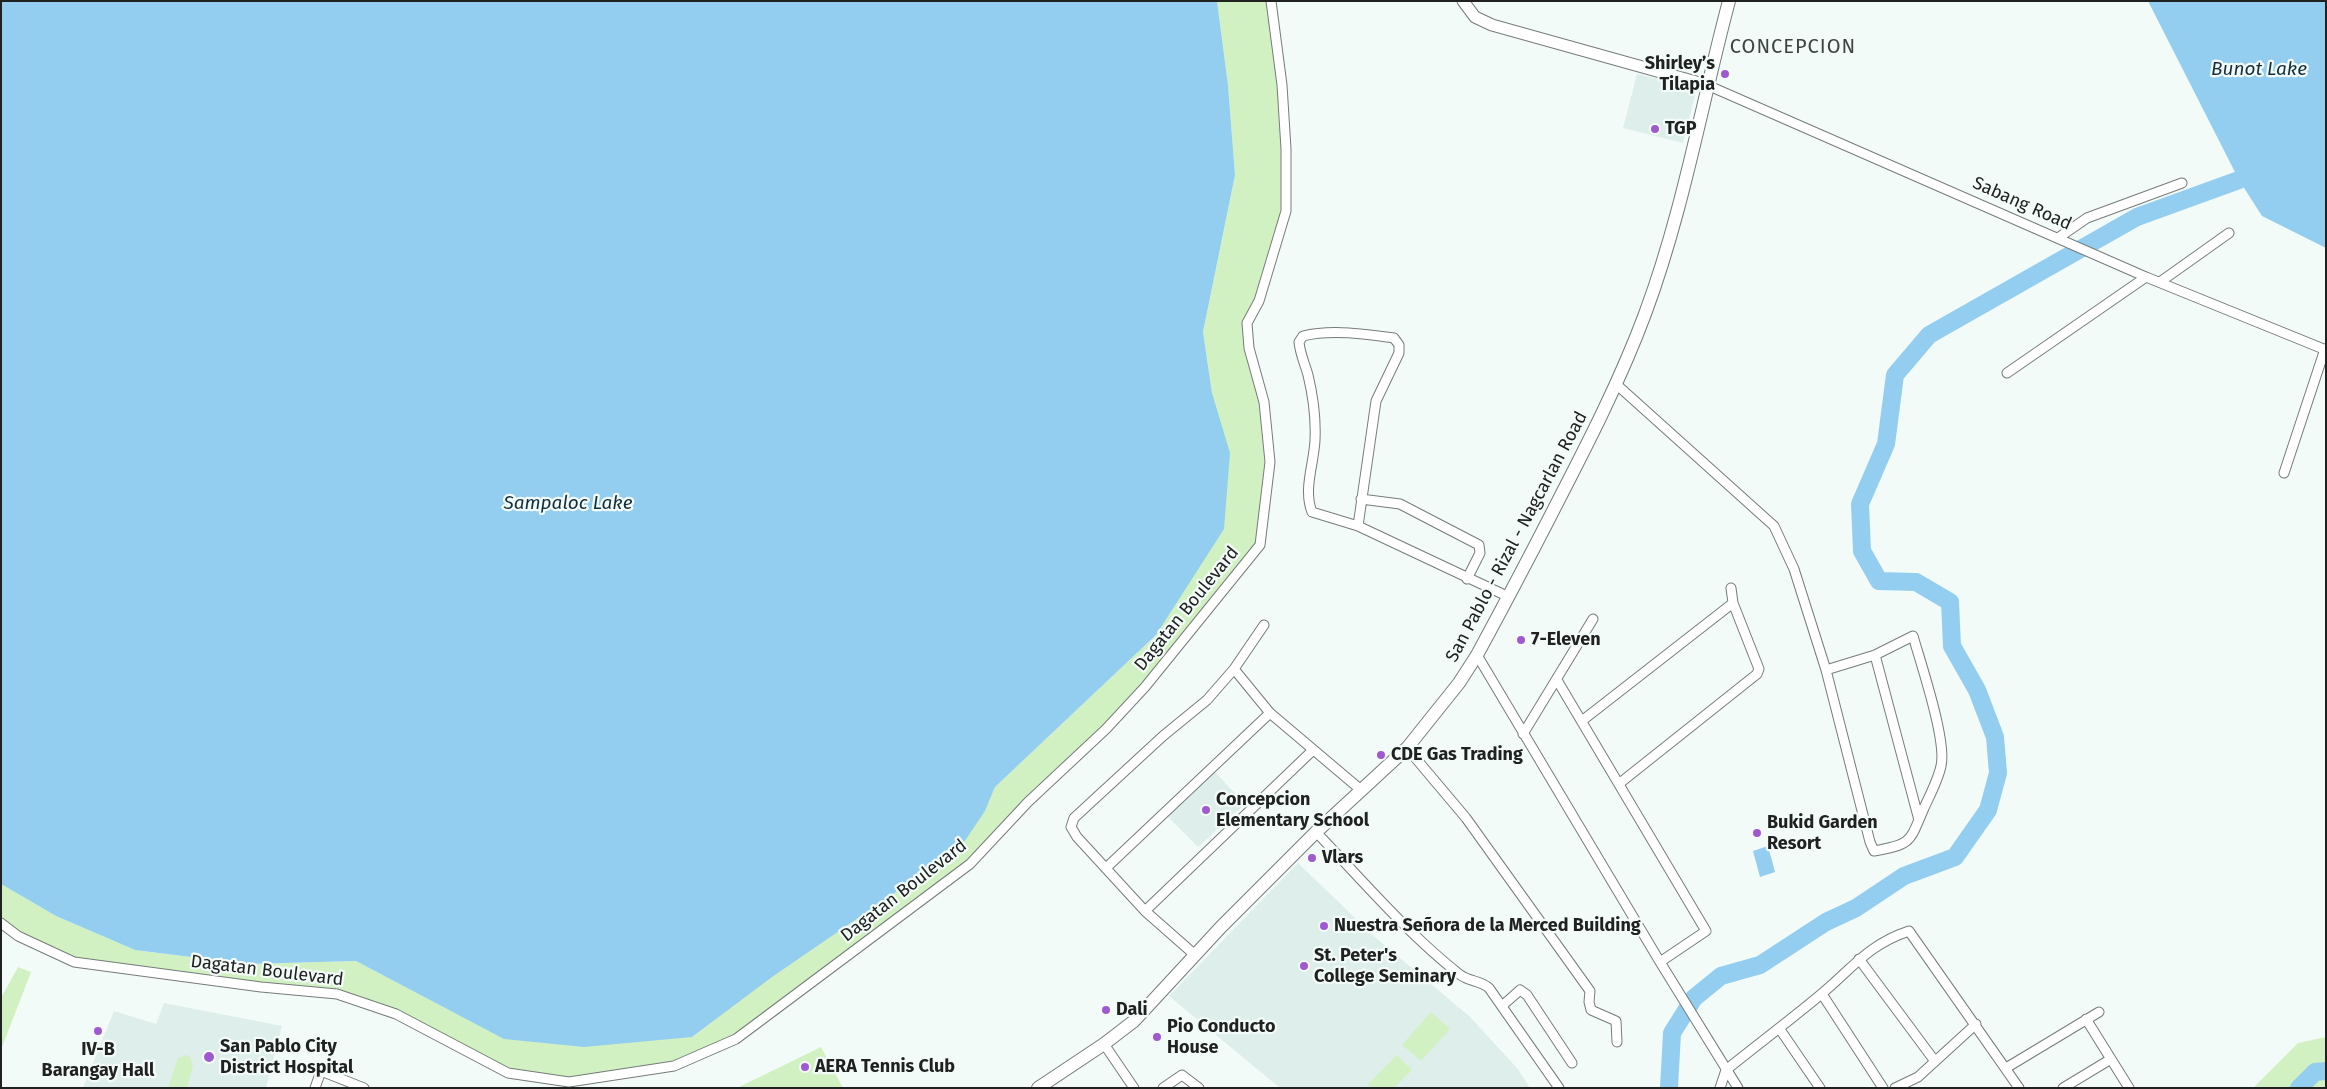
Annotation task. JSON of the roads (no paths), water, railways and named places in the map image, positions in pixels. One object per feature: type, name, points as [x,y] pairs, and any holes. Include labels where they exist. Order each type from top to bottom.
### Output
[{"type":"main road","name":"San Pablo - Rizal - Nagcarlan Road","points":[[1038,1088],[1104,1044],[1134,1021],[1195,954],[1316,832],[1406,748],[1459,683],[1477,655],[1509,597],[1616,384],[1645,314],[1675,225],[1707,85],[1729,1]]},
{"type":"street","name":"Dagatan Boulevard","points":[[1,923],[18,936],[74,962],[261,987],[338,994],[396,1014],[508,1073],[569,1082],[674,1066],[736,1040],[970,864],[1028,802],[1106,729],[1145,687],[1260,545],[1270,462],[1264,402],[1249,348],[1247,323],[1259,301],[1286,211],[1286,149],[1282,85],[1271,1]]},
{"type":"street","points":[[1462,1],[1475,17],[1492,25],[1707,85]]},
{"type":"street","name":"Sabang Road","points":[[1707,85],[2146,277],[2326,350]]},
{"type":"street","points":[[2058,238],[2087,218],[2182,184]]},
{"type":"street","points":[[2160,282],[2229,232]]},
{"type":"street","points":[[2007,373],[2146,277]]},
{"type":"street","points":[[1358,526],[1376,401],[1399,353],[1399,345],[1394,338],[1377,335],[1313,333],[1303,336],[1299,342],[1309,381],[1315,440],[1308,502],[1312,512],[1358,526],[1467,579],[1509,597]]},
{"type":"street","points":[[2284,473],[2326,350]]},
{"type":"street","points":[[1616,384],[1774,526],[1794,569],[1826,670],[1870,842],[1874,851],[1903,846],[1910,839],[1942,766],[1942,750],[1933,705],[1913,636],[1875,655],[1826,670]]},
{"type":"street","points":[[1361,498],[1400,504],[1479,545],[1480,553],[1467,579]]},
{"type":"street","points":[[1620,783],[1757,674],[1758,669],[1733,602],[1731,588]]},
{"type":"street","points":[[1583,720],[1733,602]]},
{"type":"street","points":[[1523,734],[1593,619]]},
{"type":"street","points":[[1195,954],[1144,911],[1071,828],[1074,818],[1163,736],[1207,700],[1234,669],[1264,625]]},
{"type":"street","points":[[1477,655],[1682,999],[1738,1088]]},
{"type":"street","points":[[1875,655],[1919,820]]},
{"type":"street","points":[[1234,669],[1270,713],[1312,751],[1361,790]]},
{"type":"street","points":[[1557,680],[1583,720],[1706,931],[1660,962]]},
{"type":"street","points":[[1106,868],[1270,713]]},
{"type":"street","points":[[1406,748],[1466,818],[1538,917],[1590,991],[1589,1002],[1591,1010],[1616,1021],[1617,1042]]},
{"type":"street","points":[[1144,911],[1312,751]]},
{"type":"street","points":[[1316,832],[1431,950],[1461,975],[1469,980],[1482,982],[1490,988],[1559,1088]]},
{"type":"street","points":[[1720,1088],[1726,1070],[1822,994],[1859,959],[1886,939],[1908,931],[1976,1024],[2019,1088]]},
{"type":"street","points":[[1859,959],[1934,1060]]},
{"type":"street","points":[[1502,1006],[1520,990],[1527,995],[1572,1063]]},
{"type":"street","points":[[1822,994],[1883,1088]]},
{"type":"street","points":[[2006,1068],[2099,1012]]},
{"type":"street","points":[[2086,1019],[2129,1088]]},
{"type":"street","points":[[1896,1088],[1918,1077],[1934,1060],[1976,1024]]},
{"type":"street","points":[[1779,1028],[1820,1088]]},
{"type":"street","points":[[1104,1044],[1134,1088]]},
{"type":"street","points":[[2063,1088],[2111,1059]]},
{"type":"street","points":[[315,1088],[321,1071],[364,1088]]},
{"type":"street","points":[[1163,1088],[1182,1075],[1199,1088]]},
{"type":"water","name":"Sampaloc Lake","points":[[1,1],[1217,1],[1228,85],[1235,175],[1203,332],[1212,393],[1230,453],[1224,529],[1156,635],[995,787],[985,811],[960,848],[772,977],[692,1037],[584,1047],[504,1039],[356,961],[247,964],[135,950],[56,916],[1,884]]},
{"type":"water","name":"Bunot Lake","points":[[2148,1],[2326,1],[2326,248],[2262,216],[2239,180]]},
{"type":"water","points":[[1768,846],[1775,872],[1760,877],[1753,851]]},
{"type":"waterway","points":[[1669,1088],[1672,1033],[1694,998],[1721,976],[1760,965],[1826,922],[1856,908],[1904,876],[1955,857],[1988,810],[1998,773],[1995,737],[1977,690],[1952,646],[1950,602],[1916,582],[1879,581],[1862,551],[1860,504],[1886,444],[1895,375],[1929,335],[2137,217],[2239,180]]},
{"type":"waterway","points":[[2299,1088],[2315,1072],[2326,1071]]},
{"type":"place","name":"Shirley’s Tilapia","points":[[1725,74]]},
{"type":"place","name":"TGP","points":[[1655,129]]},
{"type":"place","name":"7-Eleven","points":[[1521,640]]},
{"type":"place","name":"CDE Gas Trading","points":[[1381,755]]},
{"type":"place","name":"Concepcion Elementary School","points":[[1206,810]]},
{"type":"place","name":"Bukid Garden Resort","points":[[1757,833]]},
{"type":"place","name":"Vlars","points":[[1312,858]]},
{"type":"place","name":"Nuestra Señora de la Merced Building","points":[[1324,926]]},
{"type":"place","name":"St. Peter's College Seminary","points":[[1304,966]]},
{"type":"place","name":"Dali","points":[[1106,1010]]},
{"type":"place","name":"IV-B Barangay Hall","points":[[98,1031]]},
{"type":"place","name":"Pio Conducto House","points":[[1157,1037]]},
{"type":"place","name":"San Pablo City District Hospital","points":[[209,1057]]},
{"type":"place","name":"AERA Tennis Club","points":[[805,1067]]},
{"type":"district","name":"CONCEPCION","points":[[1793,47]]}]
